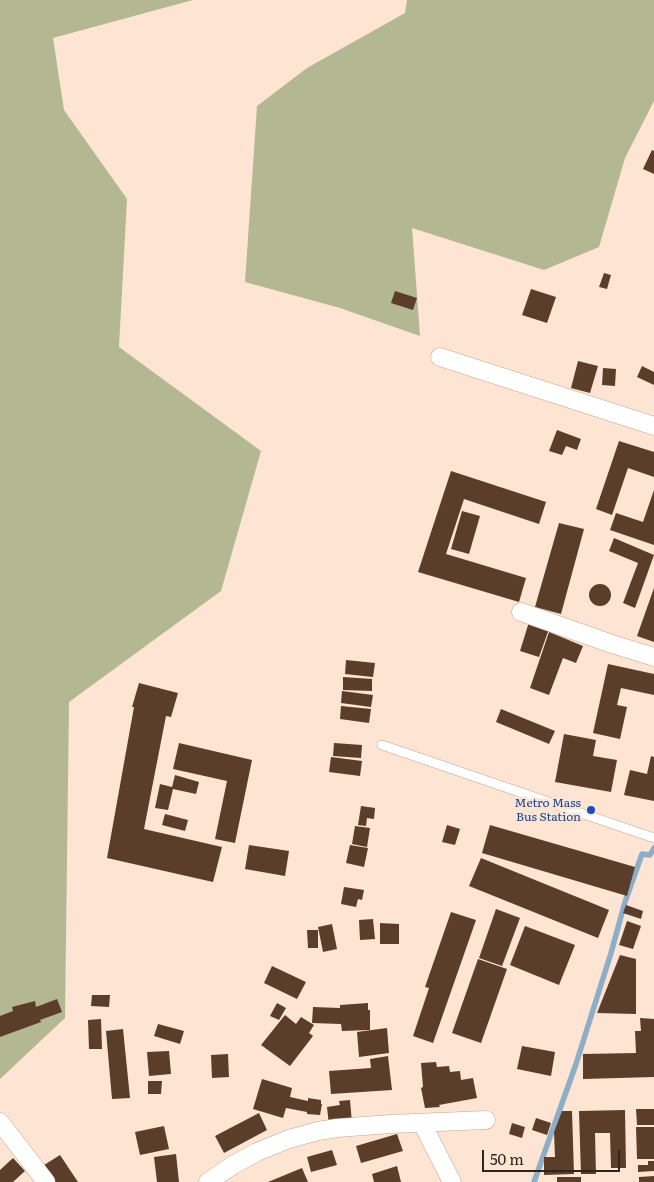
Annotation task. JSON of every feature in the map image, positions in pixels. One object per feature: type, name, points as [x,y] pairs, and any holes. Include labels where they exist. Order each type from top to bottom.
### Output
[{"type":"street","points":[[440,358],[654,426]]},
{"type":"street","points":[[521,612],[654,657]]},
{"type":"street","points":[[208,1182],[257,1152],[289,1139],[318,1132],[336,1128],[486,1120]]},
{"type":"street","points":[[0,1122],[46,1182]]},
{"type":"street","points":[[422,1123],[452,1182]]},
{"type":"lane","points":[[382,745],[654,838]]},
{"type":"green space","points":[[0,0],[193,0],[53,38],[64,110],[127,199],[119,347],[261,451],[221,591],[69,702],[65,1018],[0,1079]]},
{"type":"green space","points":[[407,0],[654,0],[654,101],[625,158],[599,247],[544,270],[412,228],[420,336],[340,308],[245,282],[257,106],[307,68],[405,13]]},
{"type":"building","points":[[652,150],[654,151],[654,174],[643,169]]},
{"type":"building","points":[[604,273],[611,275],[607,289],[599,287]]},
{"type":"building","points":[[531,289],[556,297],[547,323],[522,315]]},
{"type":"building","points":[[395,291],[417,298],[413,310],[391,303]]},
{"type":"building","points":[[578,361],[598,366],[590,393],[571,388]]},
{"type":"building","points":[[642,366],[654,372],[654,385],[637,377]]},
{"type":"building","points":[[603,368],[616,369],[615,386],[602,385]]},
{"type":"building","points":[[557,430],[581,439],[577,450],[566,446],[562,455],[549,451]]},
{"type":"building","points":[[619,441],[654,452],[654,477],[628,468],[612,515],[596,509]]},
{"type":"building","points":[[451,471],[546,502],[539,524],[464,499],[446,554],[526,578],[519,602],[418,572]]},
{"type":"building","points":[[654,490],[654,545],[610,530],[616,513],[643,522]]},
{"type":"building","points":[[462,511],[480,516],[469,554],[451,549]]},
{"type":"building","points":[[559,523],[584,529],[561,614],[535,607]]},
{"type":"building","points":[[614,538],[654,555],[635,608],[623,603],[638,563],[609,551]]},
{"type":"building","points":[[600,584],[608,587],[611,595],[608,603],[600,606],[592,603],[589,595],[592,587]]},
{"type":"building","points":[[654,588],[654,642],[637,636]]},
{"type":"building","points":[[529,622],[549,629],[539,657],[520,651]]},
{"type":"building","points":[[549,632],[583,646],[576,663],[563,658],[549,695],[530,688]]},
{"type":"building","points":[[346,660],[375,663],[373,677],[345,674]]},
{"type":"building","points":[[608,664],[654,674],[654,695],[621,688],[617,705],[627,707],[620,739],[593,733]]},
{"type":"building","points":[[343,677],[372,679],[372,691],[343,690]]},
{"type":"building","points":[[139,683],[178,693],[171,717],[166,716],[144,829],[222,847],[213,882],[107,858],[134,707],[132,707]]},
{"type":"building","points":[[342,691],[373,695],[371,707],[341,703]]},
{"type":"building","points":[[341,706],[371,709],[369,723],[340,719]]},
{"type":"building","points":[[501,709],[555,731],[549,744],[496,722]]},
{"type":"building","points":[[564,734],[596,740],[593,756],[617,760],[611,792],[555,782]]},
{"type":"building","points":[[179,743],[252,760],[235,843],[215,839],[227,781],[173,769]]},
{"type":"building","points":[[334,743],[362,745],[361,758],[333,756]]},
{"type":"building","points":[[651,756],[654,757],[654,801],[624,795],[630,770],[647,774]]},
{"type":"building","points":[[331,757],[362,761],[360,776],[329,772]]},
{"type":"building","points":[[175,775],[199,782],[196,794],[173,789],[168,810],[155,808],[160,784],[172,787]]},
{"type":"building","points":[[361,806],[375,808],[374,819],[367,818],[366,826],[358,825]]},
{"type":"building","points":[[165,814],[188,820],[185,831],[162,825]]},
{"type":"building","points":[[447,825],[460,829],[455,845],[442,842]]},
{"type":"building","points":[[490,825],[635,867],[627,896],[482,853]]},
{"type":"building","points":[[355,826],[370,828],[367,847],[352,844]]},
{"type":"building","points":[[249,845],[289,851],[285,876],[245,869]]},
{"type":"building","points":[[350,845],[368,848],[364,867],[346,863]]},
{"type":"building","points":[[481,858],[609,910],[598,938],[469,886]]},
{"type":"building","points":[[344,887],[364,890],[362,900],[358,899],[356,907],[341,904]]},
{"type":"building","points":[[626,905],[643,911],[641,919],[623,913]]},
{"type":"building","points":[[496,909],[520,918],[502,966],[479,958]]},
{"type":"building","points":[[451,912],[476,920],[433,1043],[413,1036],[429,988],[425,987]]},
{"type":"building","points":[[373,919],[375,939],[360,940],[359,920]]},
{"type":"building","points":[[627,921],[641,926],[633,949],[619,945]]},
{"type":"building","points":[[380,923],[399,924],[399,944],[380,944]]},
{"type":"building","points":[[332,924],[337,949],[323,952],[318,927]]},
{"type":"building","points":[[525,926],[575,945],[559,985],[510,965]]},
{"type":"building","points":[[307,930],[318,930],[318,948],[308,948]]},
{"type":"building","points":[[620,955],[636,959],[636,1014],[597,1013]]},
{"type":"building","points":[[478,959],[507,969],[481,1043],[452,1033]]},
{"type":"building","points":[[272,966],[306,982],[297,999],[264,983]]},
{"type":"building","points":[[92,995],[110,995],[109,1007],[91,1006]]},
{"type":"building","points":[[57,999],[62,1012],[0,1037],[0,1016],[13,1011],[12,1007],[35,1001],[36,1007]]},
{"type":"building","points":[[277,1003],[286,1008],[279,1020],[270,1016]]},
{"type":"building","points":[[368,1003],[370,1030],[342,1031],[341,1024],[312,1023],[313,1007],[340,1008],[340,1005]]},
{"type":"building","points":[[285,1015],[296,1024],[301,1017],[314,1025],[309,1033],[313,1036],[290,1066],[261,1045]]},
{"type":"building","points":[[640,1018],[654,1019],[654,1077],[583,1079],[583,1054],[636,1053],[635,1031],[641,1031]]},
{"type":"building","points":[[101,1019],[102,1049],[89,1049],[88,1020]]},
{"type":"building","points":[[158,1024],[184,1031],[180,1044],[154,1036]]},
{"type":"building","points":[[387,1028],[389,1053],[359,1057],[357,1032]]},
{"type":"building","points":[[123,1029],[130,1098],[112,1099],[106,1031]]},
{"type":"building","points":[[522,1046],[555,1052],[551,1076],[517,1069]]},
{"type":"building","points":[[169,1051],[171,1074],[149,1076],[147,1052]]},
{"type":"building","points":[[228,1054],[229,1077],[212,1078],[211,1055]]},
{"type":"building","points":[[388,1056],[392,1090],[331,1094],[329,1071],[371,1068],[370,1059]]},
{"type":"building","points":[[436,1062],[437,1067],[449,1066],[450,1072],[460,1071],[461,1080],[473,1078],[477,1098],[439,1105],[440,1107],[425,1108],[421,1088],[423,1087],[421,1063]]},
{"type":"building","points":[[262,1079],[292,1088],[290,1097],[308,1101],[308,1098],[321,1100],[320,1115],[307,1114],[307,1112],[286,1108],[283,1118],[253,1109]]},
{"type":"building","points":[[148,1081],[162,1081],[161,1094],[148,1094]]},
{"type":"building","points":[[350,1100],[352,1123],[329,1125],[327,1107],[340,1105],[339,1101]]},
{"type":"building","points":[[636,1109],[654,1109],[654,1125],[637,1125]]},
{"type":"building","points":[[625,1110],[626,1168],[611,1168],[610,1133],[595,1133],[596,1174],[581,1174],[579,1111]]},
{"type":"building","points":[[562,1111],[572,1111],[574,1174],[544,1175],[544,1157],[555,1157],[554,1132]]},
{"type":"building","points":[[259,1113],[267,1130],[224,1153],[215,1136]]},
{"type":"building","points":[[536,1118],[551,1123],[547,1135],[532,1130]]},
{"type":"building","points":[[512,1123],[525,1127],[522,1138],[509,1134]]},
{"type":"building","points":[[164,1126],[169,1149],[140,1155],[135,1132]]},
{"type":"building","points":[[636,1127],[654,1127],[654,1159],[637,1159]]},
{"type":"building","points":[[397,1134],[403,1151],[361,1163],[356,1146]]},
{"type":"building","points":[[332,1150],[337,1165],[311,1172],[307,1157]]},
{"type":"building","points":[[176,1154],[179,1182],[157,1182],[154,1157]]},
{"type":"building","points":[[60,1155],[78,1182],[51,1182],[41,1167]]},
{"type":"building","points":[[13,1158],[25,1171],[13,1182],[0,1182],[0,1170]]},
{"type":"building","points":[[648,1161],[654,1161],[654,1171],[638,1172],[638,1165],[648,1165]]},
{"type":"building","points":[[397,1166],[401,1182],[374,1182],[372,1174]]},
{"type":"building","points":[[302,1168],[308,1182],[268,1182]]},
{"type":"building","points":[[654,1176],[654,1182],[639,1182],[639,1177]]},
{"type":"building","points":[[557,1177],[581,1177],[581,1182],[557,1182]]},
{"type":"waterway","points":[[534,1182],[576,1064],[625,902],[642,854],[650,855],[654,848]]},
{"type":"place","name":"Metro Mass Bus Station","points":[[591,810]]}]
